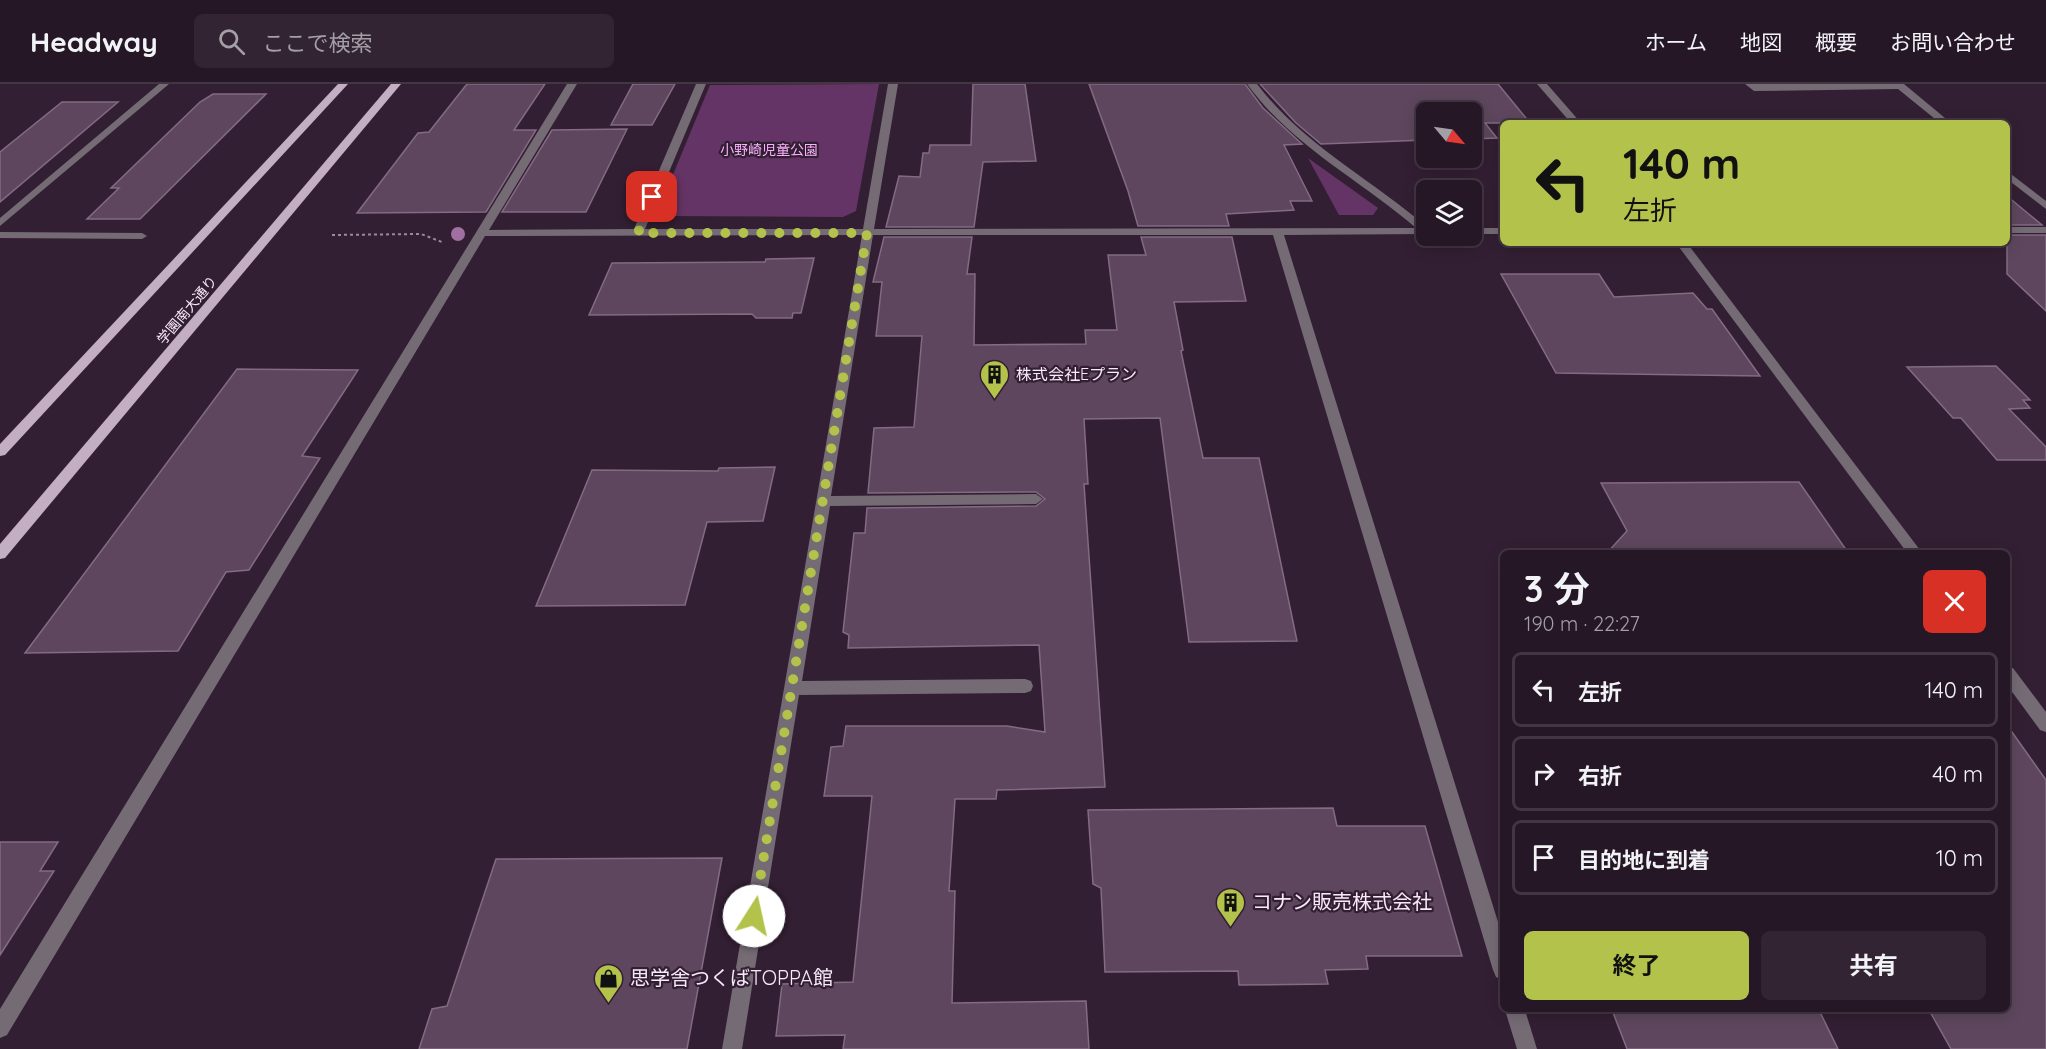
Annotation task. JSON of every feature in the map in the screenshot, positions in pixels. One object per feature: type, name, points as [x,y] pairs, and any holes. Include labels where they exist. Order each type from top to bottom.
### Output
[{"type":"main road","points":[[0,452],[343,84]]},
{"type":"main road","name":"学園南大通り","points":[[0,554],[396,84]]},
{"type":"street","points":[[0,223],[164,84]]},
{"type":"street","points":[[0,1028],[572,84]]},
{"type":"street","points":[[638,233],[700,84]]},
{"type":"street","points":[[732,1049],[893,84]]},
{"type":"street","points":[[1252,84],[1280,118],[1317,151],[1406,212],[1416,222]]},
{"type":"street","points":[[1542,84],[1573,120]]},
{"type":"street","points":[[1750,84],[1754,88],[1900,85],[1942,120]]},
{"type":"street","points":[[2010,176],[2046,206]]},
{"type":"street","points":[[2010,230],[2046,230]]},
{"type":"street","points":[[481,233],[1416,231]]},
{"type":"street","points":[[1482,231],[1500,231]]},
{"type":"street","points":[[1278,232],[1500,960]]},
{"type":"street","points":[[0,235],[142,236]]},
{"type":"street","points":[[1683,246],[1913,550]]},
{"type":"street","points":[[824,501],[1036,499]]},
{"type":"street","points":[[2010,678],[2046,725]]},
{"type":"street","points":[[793,688],[1025,686]]},
{"type":"street","points":[[1516,1012],[1527,1049]]},
{"type":"path","points":[[332,235],[421,234],[450,245]]},
{"type":"green space","name":"小野崎児童公園","points":[[879,84],[856,211],[843,217],[666,216],[658,211],[710,85]]},
{"type":"green space","points":[[1308,158],[1378,208],[1373,215],[1339,215]]},
{"type":"building","points":[[467,84],[545,84],[514,130],[536,130],[486,212],[357,213],[418,133],[429,132]]},
{"type":"building","points":[[633,84],[675,84],[652,125],[611,125]]},
{"type":"building","points":[[973,84],[1025,84],[1036,161],[983,162],[974,227],[886,227],[899,176],[920,177],[923,153],[929,153],[930,145],[971,145]]},
{"type":"building","points":[[1089,84],[1245,84],[1263,108],[1302,144],[1284,145],[1312,201],[1290,201],[1294,210],[1226,214],[1229,226],[1138,226],[1128,191]]},
{"type":"building","points":[[1260,84],[1498,84],[1528,120],[1500,120],[1500,123],[1485,123],[1497,138],[1482,139],[1482,102],[1416,102],[1416,140],[1321,144],[1296,123]]},
{"type":"building","points":[[213,94],[266,94],[140,219],[87,219],[119,188],[111,188],[200,102]]},
{"type":"building","points":[[62,102],[118,102],[0,202],[0,152]]},
{"type":"building","points":[[627,129],[586,212],[502,212],[552,130]]},
{"type":"building","points":[[2010,198],[2042,225],[2010,225]]},
{"type":"building","points":[[2010,235],[2046,235],[2046,311],[2007,274],[2007,246],[2010,246]]},
{"type":"building","points":[[884,237],[972,237],[967,274],[975,274],[974,345],[1086,344],[1085,330],[1117,330],[1108,255],[1146,255],[1141,237],[1232,237],[1246,301],[1174,302],[1183,350],[1181,351],[1203,458],[1259,458],[1297,641],[1189,642],[1160,418],[1084,419],[1088,484],[1084,484],[1105,787],[997,790],[996,799],[955,799],[949,891],[955,891],[952,1003],[1086,1001],[1089,1049],[843,1049],[845,1035],[776,1036],[782,984],[853,982],[872,796],[824,796],[831,747],[843,746],[846,726],[1007,726],[1045,732],[1039,645],[848,648],[849,635],[843,632],[854,533],[865,533],[867,508],[1036,506],[1045,499],[1036,492],[868,493],[874,428],[914,427],[922,336],[876,336],[882,282],[873,282]]},
{"type":"building","points":[[814,258],[801,313],[793,313],[792,318],[756,318],[752,314],[589,315],[612,263],[765,262],[766,259]]},
{"type":"building","points":[[1501,274],[1599,274],[1614,297],[1693,293],[1707,309],[1712,309],[1760,376],[1556,373]]},
{"type":"building","points":[[1996,366],[2030,400],[2023,400],[2030,408],[2009,409],[2046,447],[2046,460],[1997,460],[1961,418],[1953,418],[1907,367]]},
{"type":"building","points":[[237,369],[358,370],[302,456],[320,458],[249,570],[226,572],[178,651],[25,653]]},
{"type":"building","points":[[775,467],[763,521],[707,522],[685,605],[536,606],[592,470],[718,471],[719,468]]},
{"type":"building","points":[[1799,482],[1846,550],[1610,550],[1627,531],[1601,483]]},
{"type":"building","points":[[2010,729],[2046,780],[2046,1049],[1951,1049],[1930,1012],[2010,1012]]},
{"type":"building","name":"コナン販売株式会社","points":[[1333,808],[1337,826],[1425,826],[1462,956],[1366,956],[1368,969],[1325,970],[1328,984],[1239,985],[1238,971],[1105,972],[1101,888],[1093,884],[1088,810]]},
{"type":"building","points":[[0,842],[58,842],[40,871],[54,871],[0,955]]},
{"type":"building","points":[[722,858],[687,1049],[419,1049],[432,1009],[447,1006],[496,859]]},
{"type":"building","points":[[1613,1012],[1820,1012],[1838,1049],[1627,1049]]},
{"type":"place","name":"株式会社Eプラン","points":[[995,400]]},
{"type":"place","name":"コナン販売株式会社","points":[[1231,928]]},
{"type":"place","name":"思学舎つくばTOPPA館","points":[[609,1004]]},
{"type":"route","points":[[652,197],[638,233],[867,233],[754,916]]}]
